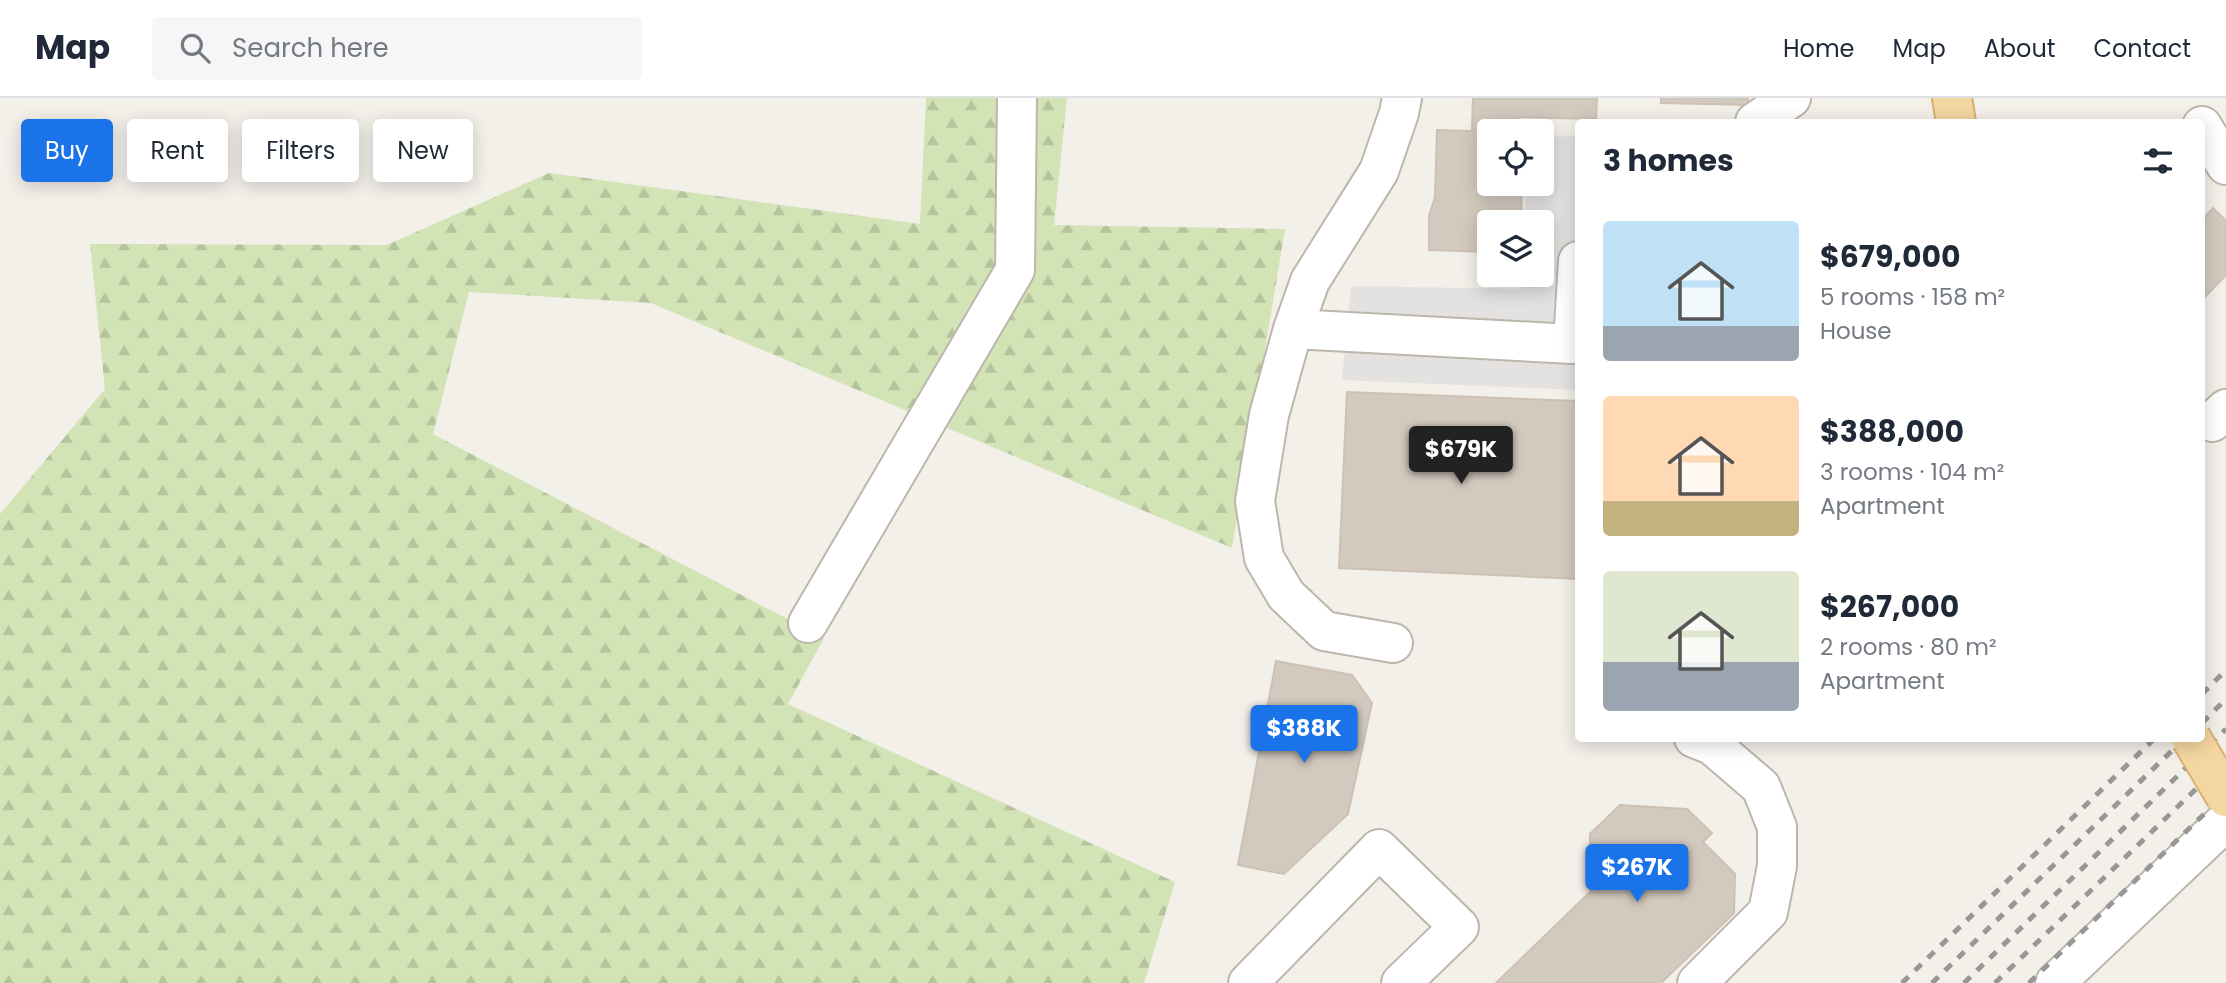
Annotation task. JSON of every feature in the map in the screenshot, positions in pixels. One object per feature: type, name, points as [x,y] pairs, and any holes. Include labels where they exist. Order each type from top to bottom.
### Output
[{"type":"main road","points":[[1952,98],[1956,119]]},
{"type":"main road","points":[[2193,742],[2226,797]]},
{"type":"lane","points":[[808,623],[1016,270],[1017,98]]},
{"type":"lane","points":[[1393,643],[1324,631],[1286,595],[1264,558],[1255,501],[1269,415],[1293,329],[1310,281],[1379,171],[1402,98]]},
{"type":"lane","points":[[1760,119],[1791,98]]},
{"type":"lane","points":[[2184,98],[2195,119]]},
{"type":"lane","points":[[1293,329],[1575,344]]},
{"type":"lane","points":[[1698,983],[1768,912],[1777,866],[1777,827],[1761,787],[1712,745],[1704,742]]},
{"type":"lane","points":[[2055,983],[2226,821]]},
{"type":"lane","points":[[1248,983],[1379,849],[1459,927],[1401,983]]},
{"type":"green space","points":[[926,98],[1067,98],[1054,225],[1285,229],[1232,548],[651,303],[469,292],[433,434],[824,638],[788,704],[1175,882],[1144,983],[0,983],[0,514],[105,389],[90,244],[387,245],[549,173],[920,224]]},
{"type":"shaded area","points":[[1575,136],[1575,390],[1342,380],[1351,286],[1521,289],[1554,287],[1554,210],[1526,210],[1526,196],[1554,196],[1554,137]]},
{"type":"building","points":[[1473,98],[1597,98],[1596,119],[1477,119],[1477,196],[1521,196],[1522,210],[1477,210],[1477,252],[1429,250],[1429,216],[1435,197],[1437,130],[1472,131]]},
{"type":"building","points":[[1661,98],[1748,98],[1748,105],[1661,103]]},
{"type":"building","points":[[2213,208],[2226,221],[2226,275],[2205,297],[2205,217]]},
{"type":"building","points":[[1347,392],[1575,401],[1575,579],[1339,568]]},
{"type":"building","points":[[1276,661],[1352,675],[1372,703],[1348,814],[1284,874],[1238,865]]},
{"type":"building","points":[[1620,805],[1687,809],[1712,833],[1703,842],[1735,874],[1734,913],[1661,983],[1496,983],[1590,892],[1590,834]]},
{"type":"railway","points":[[2205,691],[2226,670]]},
{"type":"railway","points":[[2205,720],[2226,699]]},
{"type":"railway","points":[[1964,983],[2226,729]]},
{"type":"railway","points":[[1902,983],[2151,742]]},
{"type":"railway","points":[[1932,983],[2181,742]]},
{"type":"railway","points":[[1995,983],[2226,760]]},
{"type":"railway","points":[[2029,983],[2226,793]]}]
